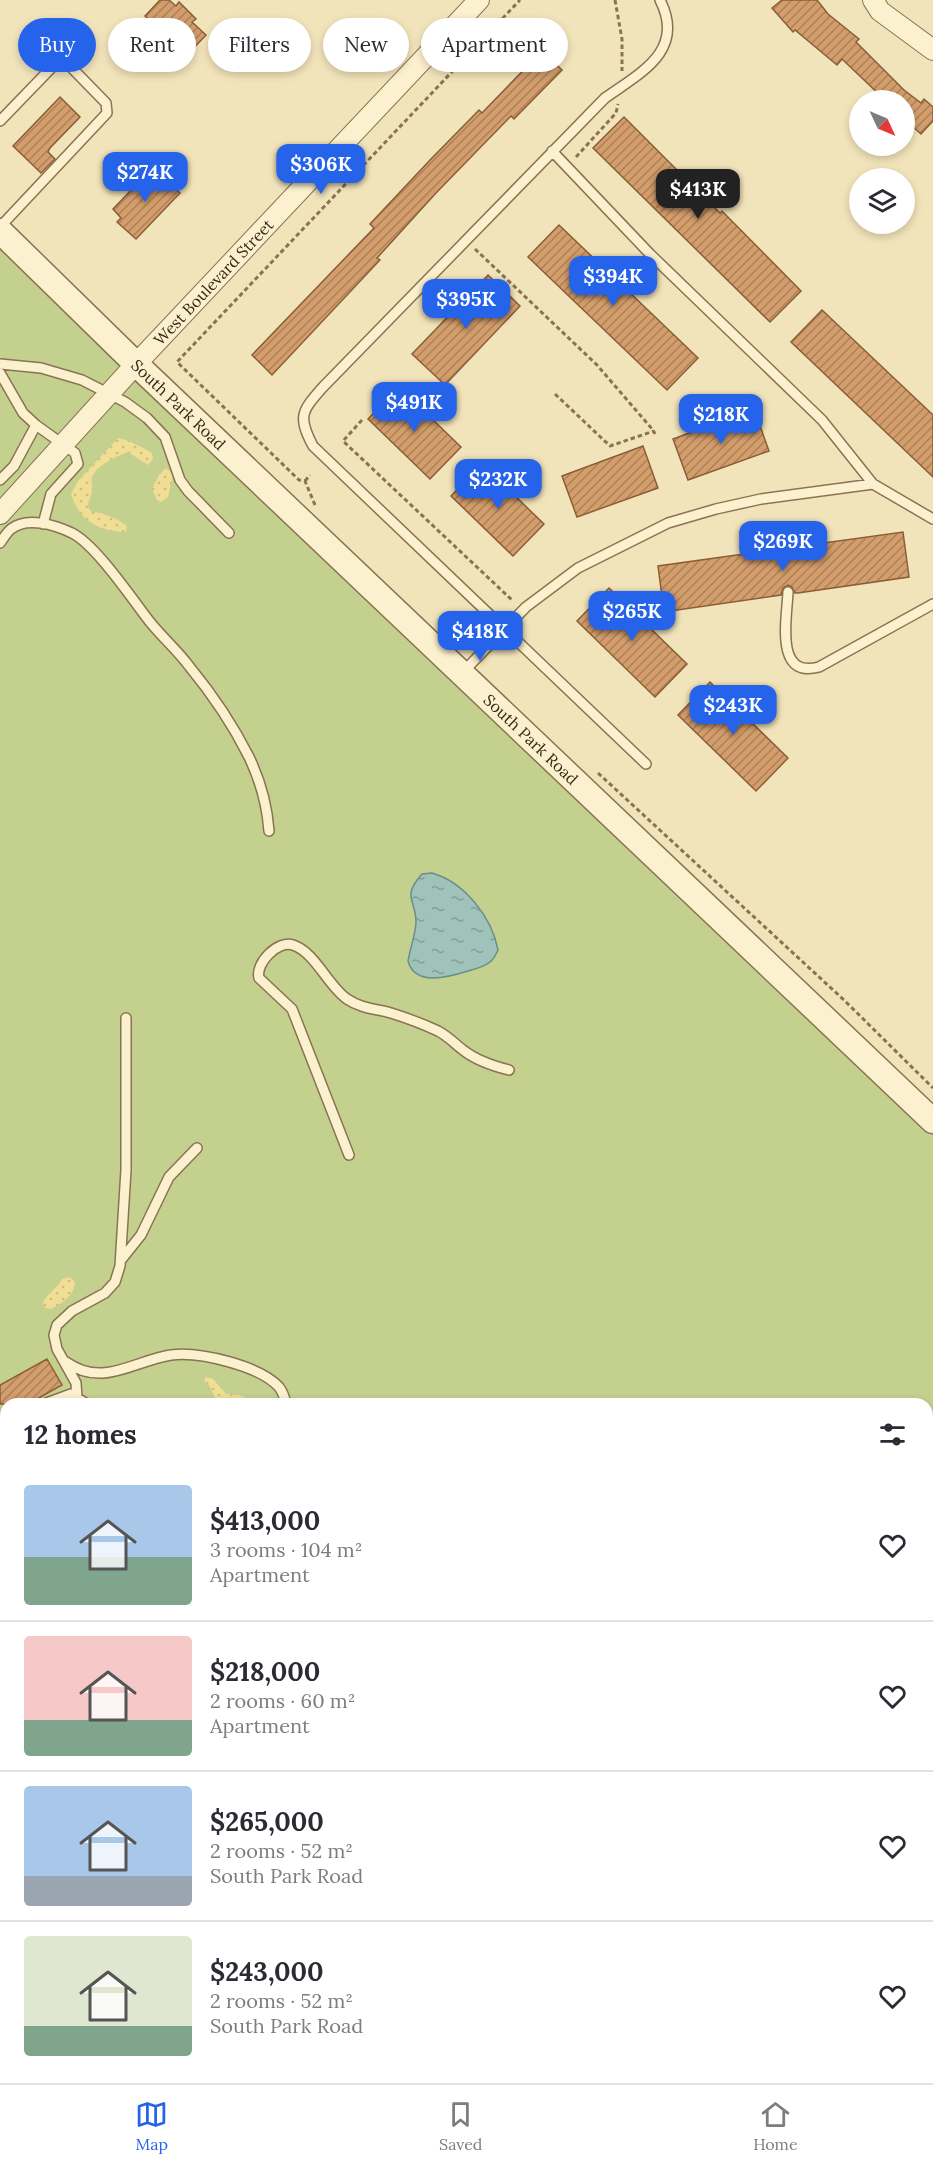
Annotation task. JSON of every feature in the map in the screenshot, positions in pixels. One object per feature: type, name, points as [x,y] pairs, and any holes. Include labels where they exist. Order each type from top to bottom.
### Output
[{"type":"street","name":"West Boulevard Street","points":[[0,514],[136,364],[479,0]]},
{"type":"street","points":[[873,0],[880,11],[933,50]]},
{"type":"street","name":"South Park Road","points":[[0,231],[136,364],[933,1121]]},
{"type":"lane","points":[[646,764],[313,446],[304,430],[303,417],[308,405],[323,387],[604,98],[652,63],[667,41],[668,20],[660,0]]},
{"type":"lane","points":[[0,121],[57,62],[66,63],[106,103],[106,113],[0,227]]},
{"type":"lane","points":[[552,151],[650,254],[822,420],[873,484],[933,519]]},
{"type":"lane","points":[[0,364],[41,368],[82,380],[125,402],[147,418],[165,437],[180,480],[229,533]]},
{"type":"lane","points":[[0,373],[23,412],[36,425],[75,453],[78,464],[51,494],[43,524]]},
{"type":"lane","points":[[0,480],[14,466],[36,425]]},
{"type":"lane","points":[[462,673],[523,610],[578,568],[668,523],[761,499],[873,484]]},
{"type":"lane","points":[[0,543],[10,530],[23,523],[43,524],[73,534],[87,544],[207,690],[243,747],[260,783],[267,806],[269,831]]},
{"type":"lane","points":[[788,592],[787,653],[798,668],[808,670],[829,662],[933,604]]},
{"type":"lane","points":[[349,1155],[292,1009],[259,978],[258,972],[261,964],[281,945],[290,944],[299,947],[346,999],[359,1006],[391,1013],[428,1027],[450,1039],[476,1058],[492,1066],[509,1070]]},
{"type":"lane","points":[[77,1398],[76,1383],[57,1349],[54,1335],[57,1325],[72,1311],[105,1293],[115,1282],[121,1260],[126,1170],[126,1018]]},
{"type":"lane","points":[[121,1260],[141,1234],[169,1177],[197,1148]]},
{"type":"lane","points":[[64,1361],[81,1371],[105,1374],[128,1370],[171,1355],[193,1355],[255,1370],[279,1387],[284,1398]]},
{"type":"lane","points":[[60,1398],[70,1394],[77,1398]]},
{"type":"path","points":[[310,475],[305,482],[299,480],[177,362],[520,0]]},
{"type":"path","points":[[465,240],[597,365],[654,433],[610,446],[555,394]]},
{"type":"path","points":[[363,420],[343,441],[523,610]]},
{"type":"green space","points":[[0,229],[933,1120],[933,1398],[0,1398]]},
{"type":"sand","points":[[118,438],[152,453],[153,459],[148,465],[128,452],[113,458],[95,472],[88,504],[92,512],[110,516],[127,526],[126,532],[107,530],[92,523],[80,512],[71,494],[78,481]]},
{"type":"sand","points":[[166,468],[173,475],[168,497],[161,502],[157,500],[152,489],[159,475]]},
{"type":"sand","points":[[70,1277],[75,1282],[70,1295],[51,1309],[45,1308],[43,1303],[47,1296],[62,1279]]},
{"type":"sand","points":[[206,1377],[213,1379],[226,1394],[245,1398],[215,1398],[204,1380]]},
{"type":"water","points":[[432,873],[455,884],[475,902],[490,925],[498,950],[488,964],[434,978],[425,977],[412,969],[408,961],[416,923],[411,898],[412,888],[422,874]]},
{"type":"building","points":[[160,0],[169,0],[176,6],[179,2],[195,18],[147,18],[145,16]]},
{"type":"building","points":[[782,0],[817,0],[828,14],[859,39],[856,42],[904,90],[875,90],[842,59],[837,65],[795,30],[793,32],[772,8]]},
{"type":"building","points":[[196,26],[206,35],[196,46]]},
{"type":"building","points":[[522,72],[560,72],[514,119],[511,116],[436,193],[377,258],[380,260],[272,375],[252,355],[374,228],[370,224],[430,160],[479,110],[482,113]]},
{"type":"building","points":[[60,97],[80,117],[50,148],[48,152],[55,159],[41,173],[13,146]]},
{"type":"building","points":[[915,98],[921,103],[924,99],[933,107],[933,121],[921,134],[915,129]]},
{"type":"building","points":[[624,117],[801,291],[770,322],[593,148]]},
{"type":"building","points":[[153,167],[180,193],[136,239],[117,222],[121,218],[113,209]]},
{"type":"building","points":[[559,225],[698,358],[667,390],[528,257]]},
{"type":"building","points":[[488,275],[520,306],[445,385],[412,354]]},
{"type":"building","points":[[822,310],[933,415],[933,477],[791,342]]},
{"type":"building","points":[[399,387],[461,447],[430,479],[368,419]]},
{"type":"building","points":[[754,409],[769,451],[688,480],[673,439]]},
{"type":"building","points":[[643,446],[658,488],[577,517],[562,476]]},
{"type":"building","points":[[482,464],[544,524],[513,556],[451,496]]},
{"type":"building","points":[[903,532],[909,577],[798,593],[795,593],[788,585],[783,588],[781,595],[664,612],[658,566]]},
{"type":"building","points":[[609,588],[687,664],[655,697],[577,621]]},
{"type":"building","points":[[710,682],[788,758],[756,791],[678,715]]},
{"type":"building","points":[[47,1359],[62,1385],[39,1398],[0,1398],[0,1385]]}]
